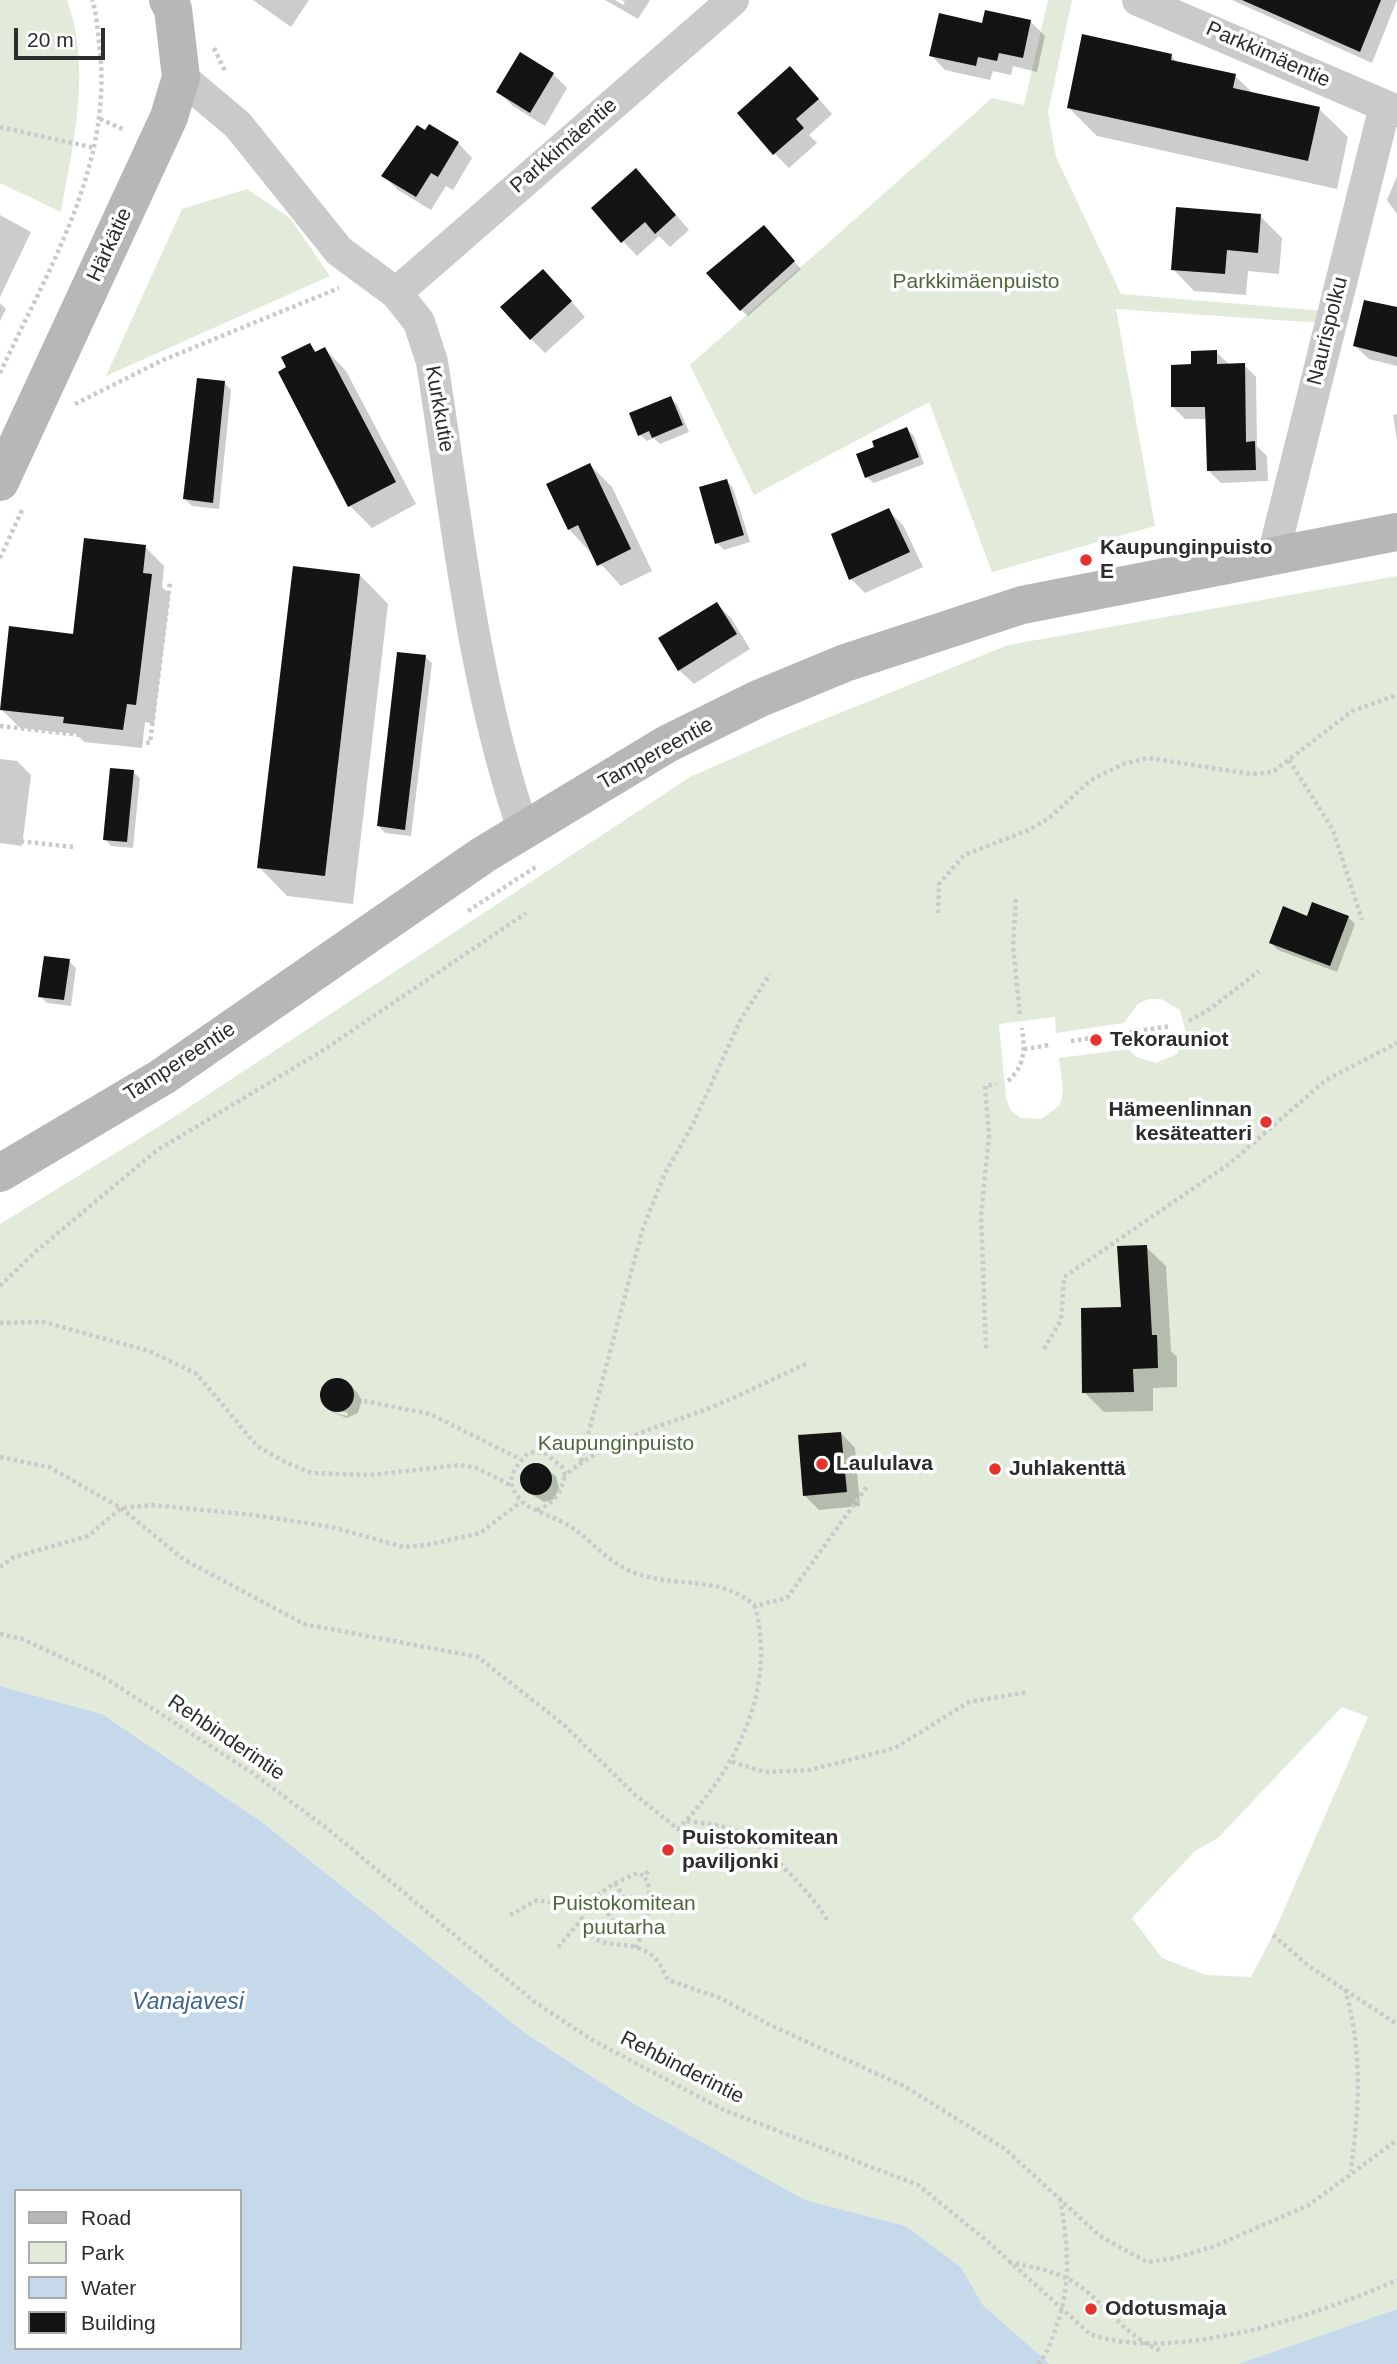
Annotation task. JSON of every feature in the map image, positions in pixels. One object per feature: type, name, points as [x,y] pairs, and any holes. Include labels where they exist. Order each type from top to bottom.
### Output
[{"type":"main road","name":"Härkätie","points":[[0,482],[169,117],[181,77],[173,9],[169,0]]},
{"type":"main road","name":"Tampereentie","points":[[0,1173],[162,1077],[483,855],[531,849],[667,744],[758,699],[845,663],[1022,605],[1397,532]]},
{"type":"street","name":"Parkkimäentie","points":[[396,293],[733,0]]},
{"type":"street","name":"Parkkimäentie","points":[[1138,0],[1391,108]]},
{"type":"street","name":"Kurkkutie","points":[[181,77],[238,125],[339,251],[396,293],[419,322],[432,362],[477,641],[503,771],[531,849]]},
{"type":"street","name":"Naurispolku","points":[[1273,556],[1391,108]]},
{"type":"path","points":[[0,373],[83,194],[95,148],[100,119],[102,61],[92,0]]},
{"type":"path","points":[[0,127],[95,148]]},
{"type":"path","points":[[71,406],[163,360],[334,291],[367,272]]},
{"type":"path","points":[[0,726],[150,743],[170,583]]},
{"type":"path","points":[[939,914],[939,884],[964,855],[1029,830],[1049,818],[1091,780],[1124,764],[1148,758],[1251,774],[1273,772],[1352,712],[1397,695]]},
{"type":"path","points":[[1289,760],[1333,830],[1362,920]]},
{"type":"path","points":[[0,839],[74,847]]},
{"type":"path","points":[[461,915],[531,849]]},
{"type":"path","points":[[1016,899],[1013,945],[1020,1016]]},
{"type":"path","points":[[0,1286],[34,1253],[156,1151],[322,1051],[526,913]]},
{"type":"path","points":[[1189,1021],[1210,1009],[1259,971]]},
{"type":"path","points":[[581,1462],[643,1228],[665,1173],[692,1126],[741,1019],[770,974]]},
{"type":"path","points":[[1123,1033],[1171,1026]]},
{"type":"path","points":[[1009,1082],[1020,1072],[1024,1049],[1022,1028]]},
{"type":"path","points":[[1071,1041],[1105,1036]]},
{"type":"path","points":[[1044,1349],[1061,1321],[1064,1277],[1229,1164],[1326,1080],[1397,1043]]},
{"type":"path","points":[[1024,1049],[1050,1045]]},
{"type":"path","points":[[986,1348],[981,1216],[989,1135],[985,1086],[996,1084]]},
{"type":"path","points":[[0,1323],[44,1322],[161,1356],[197,1374],[257,1446],[312,1473],[370,1475],[460,1465],[477,1468],[512,1486],[521,1502],[567,1525],[610,1562],[639,1575],[726,1588],[743,1595],[755,1606],[764,1657],[745,1730],[732,1762],[678,1829],[633,1793],[564,1725],[478,1657],[304,1623],[183,1559],[121,1508],[49,1466],[0,1457]]},
{"type":"path","points":[[565,1475],[594,1452],[667,1421],[715,1406],[806,1364]]},
{"type":"path","points":[[364,1401],[430,1414],[522,1460]]},
{"type":"path","points":[[512,1486],[514,1470],[528,1453],[544,1452],[562,1467],[565,1475],[562,1490],[550,1505],[537,1511]]},
{"type":"path","points":[[755,1606],[787,1598],[868,1485]]},
{"type":"path","points":[[0,1567],[14,1557],[88,1536],[121,1508],[153,1505],[253,1515],[332,1527],[403,1547],[426,1545],[480,1533],[521,1502]]},
{"type":"path","name":"Rehbinderintie","points":[[0,1634],[22,1639],[102,1675],[254,1774],[328,1830],[536,2003],[592,2040],[724,2110],[918,2185],[1090,2334],[1128,2351]]},
{"type":"path","points":[[732,1762],[765,1772],[810,1770],[895,1748],[969,1702],[1028,1692]]},
{"type":"path","points":[[687,1821],[732,1828],[748,1838],[802,1885],[827,1920]]},
{"type":"path","points":[[644,1876],[650,1868]]},
{"type":"path","points":[[510,1914],[537,1900],[580,1907],[615,1883],[637,1873],[644,1876],[649,1883],[644,1931],[636,1948]]},
{"type":"path","points":[[615,1883],[626,1901],[648,1908]]},
{"type":"path","points":[[597,1895],[612,1920],[644,1931]]},
{"type":"path","points":[[580,1907],[589,1933],[603,1944],[636,1948],[654,1956],[668,1980],[720,1998],[768,2024],[904,2086],[1005,2149],[1100,2236],[1147,2262],[1175,2259],[1265,2226],[1309,2205],[1397,2140]]},
{"type":"path","points":[[558,1948],[582,1919]]},
{"type":"path","points":[[1273,1935],[1310,1967],[1397,2024]]},
{"type":"path","points":[[1345,1989],[1356,2029],[1360,2086],[1351,2172]]},
{"type":"path","points":[[1038,2364],[1044,2358],[1063,2308],[1068,2280],[1060,2197]]},
{"type":"path","points":[[1007,2262],[1051,2272],[1068,2280],[1106,2308],[1127,2330],[1153,2348],[1169,2354],[1142,2352]]},
{"type":"path","points":[[1218,2345],[1327,2311],[1397,2280]]},
{"type":"green space","points":[[0,0],[67,0],[78,52],[79,79],[75,133],[61,212],[0,183]]},
{"type":"green space","name":"Parkkimäenpuisto","points":[[1048,0],[1072,0],[1048,112],[1056,157],[1121,294],[1324,311],[1321,323],[1116,309],[1155,526],[992,572],[929,402],[754,495],[690,365],[992,98],[1024,105]]},
{"type":"green space","points":[[247,189],[290,218],[330,276],[106,376],[182,209]]},
{"type":"green space","name":"Kaupunginpuisto","points":[[1397,576],[1397,2309],[1238,2364],[1050,2364],[983,2305],[961,2267],[906,2226],[805,2200],[636,2105],[525,2033],[262,1822],[102,1714],[0,1686],[0,1224],[171,1119],[690,777],[788,734],[1008,645]],"holes":[[[1149,999],[1161,999],[1180,1010],[1186,1033],[1177,1054],[1156,1063],[1136,1057],[1129,1049],[1059,1058],[1063,1091],[1060,1105],[1041,1119],[1021,1118],[1011,1111],[1006,1098],[999,1024],[1055,1017],[1056,1033],[1124,1023],[1138,1004]],[[1342,1707],[1368,1717],[1273,1935],[1251,1977],[1206,1975],[1162,1958],[1132,1918],[1195,1851],[1218,1838]]]},
{"type":"water","name":"Vanajavesi","points":[[0,1686],[102,1714],[262,1822],[525,2033],[636,2105],[805,2200],[906,2226],[961,2267],[983,2305],[1050,2364],[0,2364]]},
{"type":"water","points":[[1397,2309],[1397,2364],[1238,2364]]},
{"type":"building","points":[[1242,0],[1381,0],[1360,52]]},
{"type":"building","points":[[985,10],[1031,20],[1023,58],[999,53],[997,61],[978,57],[976,66],[929,56],[939,13],[982,23]]},
{"type":"building","points":[[1082,34],[1172,54],[1171,60],[1236,74],[1233,88],[1320,107],[1308,161],[1067,108]]},
{"type":"building","points":[[520,52],[554,73],[530,113],[496,92]]},
{"type":"building","points":[[790,66],[819,99],[796,119],[804,128],[773,155],[737,113]]},
{"type":"building","points":[[429,124],[459,142],[438,177],[431,173],[416,197],[381,176],[417,125],[425,130]]},
{"type":"building","points":[[636,168],[676,215],[655,234],[645,222],[621,243],[591,208]]},
{"type":"building","points":[[1176,207],[1261,214],[1258,253],[1227,250],[1225,274],[1171,270]]},
{"type":"building","points":[[764,225],[795,261],[740,311],[706,273]]},
{"type":"building","points":[[543,269],[572,301],[530,340],[500,307]]},
{"type":"building","points":[[1364,300],[1397,307],[1397,357],[1353,346]]},
{"type":"building","points":[[310,343],[315,352],[325,347],[396,482],[348,507],[278,372],[286,367],[281,357]]},
{"type":"building","points":[[1217,350],[1217,364],[1245,363],[1246,442],[1255,441],[1256,470],[1207,471],[1205,407],[1171,407],[1171,365],[1191,364],[1191,351]]},
{"type":"building","points":[[197,378],[225,381],[213,503],[183,499]]},
{"type":"building","points":[[671,396],[683,425],[652,438],[649,431],[638,436],[629,413]]},
{"type":"building","points":[[907,427],[919,457],[865,478],[856,454],[874,447],[872,441]]},
{"type":"building","points":[[590,463],[631,549],[597,566],[578,525],[568,530],[546,484]]},
{"type":"building","points":[[727,479],[744,535],[715,544],[699,487]]},
{"type":"building","points":[[889,508],[910,552],[849,580],[831,534]]},
{"type":"building","points":[[84,538],[146,545],[143,573],[152,574],[136,705],[127,704],[123,730],[63,723],[64,717],[0,710],[9,626],[73,634]]},
{"type":"building","points":[[293,566],[360,574],[325,876],[257,868]]},
{"type":"building","points":[[717,602],[737,634],[678,671],[658,638]]},
{"type":"building","points":[[397,652],[426,655],[405,830],[377,826]]},
{"type":"building","points":[[110,768],[134,770],[127,842],[103,840]]},
{"type":"building","points":[[1312,902],[1349,916],[1330,966],[1269,943],[1283,906],[1307,916]]},
{"type":"building","points":[[44,956],[70,959],[64,1000],[38,997]]},
{"type":"building","points":[[1147,1245],[1152,1335],[1157,1335],[1158,1368],[1133,1369],[1134,1392],[1082,1393],[1081,1308],[1121,1307],[1117,1246]]},
{"type":"building","points":[[337,1378],[349,1383],[354,1395],[349,1407],[337,1412],[325,1407],[320,1395],[325,1383]]},
{"type":"building","name":"Laululava","points":[[841,1432],[847,1492],[803,1496],[798,1435]]},
{"type":"building","points":[[536,1463],[548,1467],[552,1479],[548,1491],[536,1495],[524,1491],[520,1479],[524,1467]]},
{"type":"place","name":"Kaupunginpuisto E","points":[[1086,560]]},
{"type":"place","name":"Tekorauniot","points":[[1096,1040]]},
{"type":"place","name":"Hämeenlinnan kesäteatteri","points":[[1266,1122]]},
{"type":"place","name":"Laululava","points":[[822,1464]]},
{"type":"place","name":"Juhlakenttä","points":[[995,1469]]},
{"type":"place","name":"Puistokomitean paviljonki","points":[[668,1850]]},
{"type":"place","name":"Odotusmaja","points":[[1091,2309]]},
{"type":"park label","name":"Puistokomitean puutarha","points":[[624,1916]]}]
